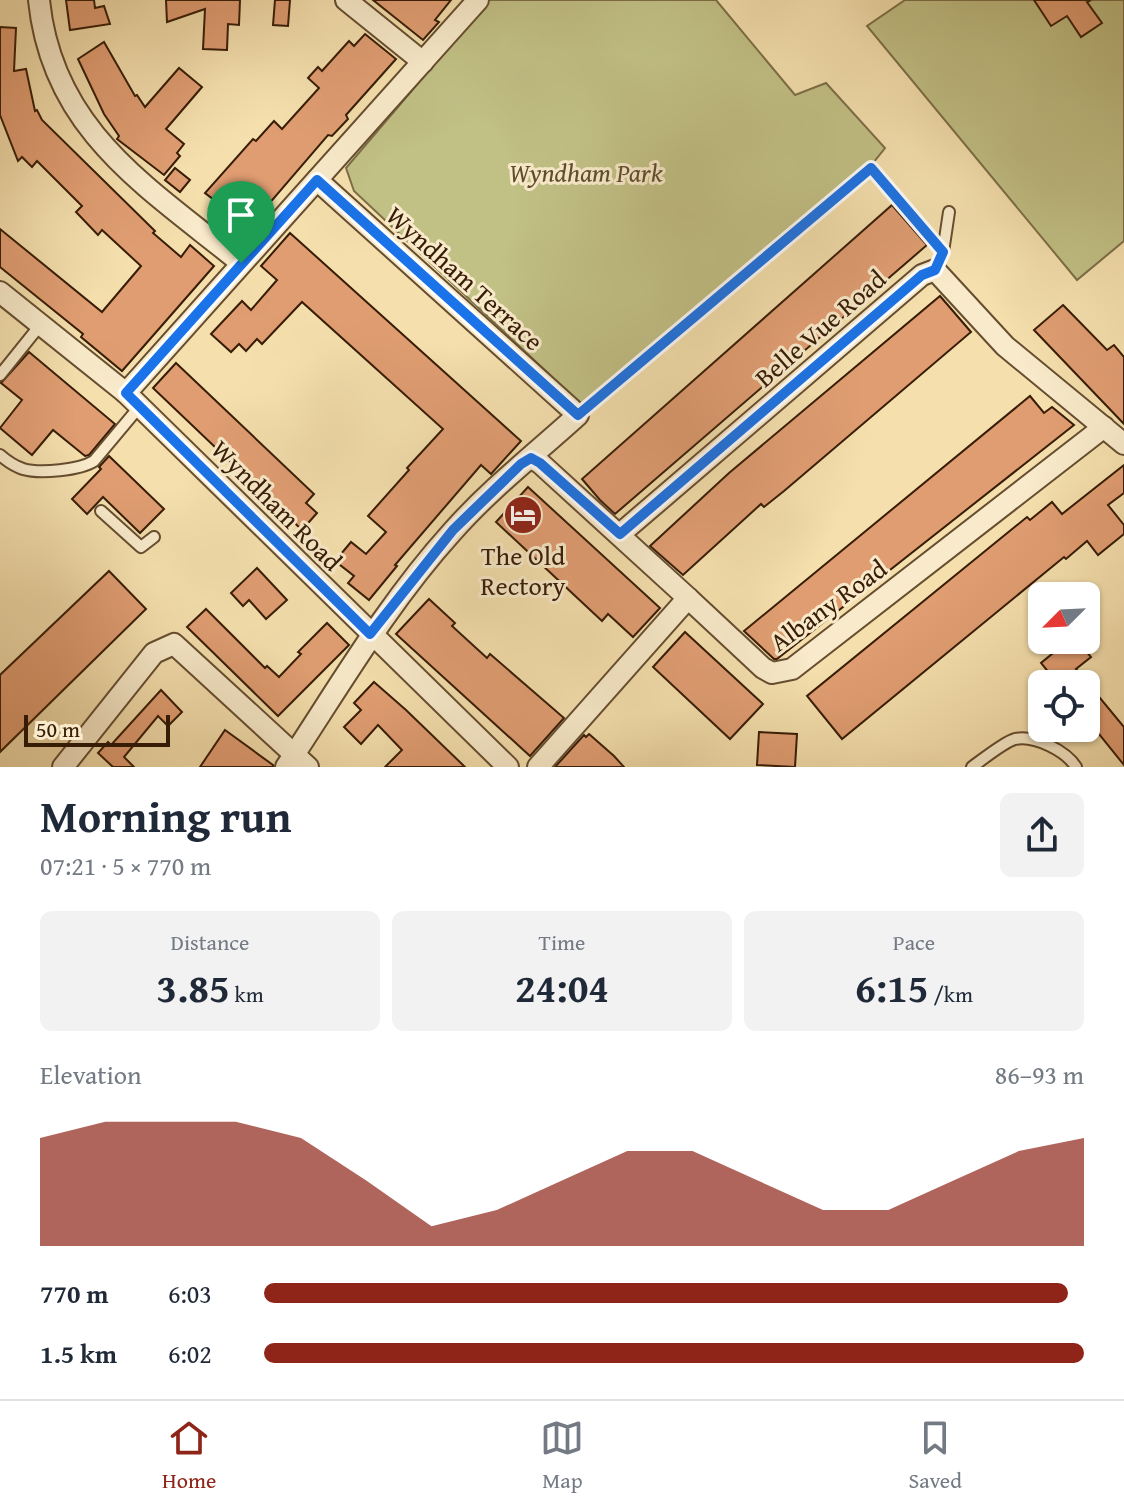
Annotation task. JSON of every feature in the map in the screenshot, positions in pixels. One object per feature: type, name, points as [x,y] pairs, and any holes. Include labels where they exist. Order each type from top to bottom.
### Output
[{"type":"street","points":[[39,0],[51,58],[81,119],[117,162],[241,263]]},
{"type":"street","points":[[346,0],[423,62]]},
{"type":"street","points":[[133,400],[241,263],[478,0]]},
{"type":"street","name":"Wyndham Terrace","points":[[317,180],[578,415]]},
{"type":"street","points":[[939,261],[992,335],[1124,444]]},
{"type":"street","name":"Belle Vue Road","points":[[620,534],[939,261]]},
{"type":"street","name":"Wyndham Road","points":[[0,292],[133,400],[508,767]]},
{"type":"street","points":[[63,767],[154,653],[174,644],[296,763],[370,634],[453,530],[498,484],[578,415]]},
{"type":"street","name":"Albany Road","points":[[688,598],[763,668],[772,673],[792,669],[1104,427]]},
{"type":"street","points":[[531,458],[620,534],[688,598],[538,767]]},
{"type":"lane","points":[[578,415],[871,168],[939,261]]},
{"type":"lane","points":[[939,261],[949,212]]},
{"type":"lane","points":[[0,375],[41,324]]},
{"type":"lane","points":[[0,455],[10,463],[30,470],[87,465],[94,461],[133,400]]},
{"type":"lane","points":[[101,511],[141,547],[154,537]]},
{"type":"lane","points":[[972,767],[1015,739],[1046,743],[1071,759],[1076,767]]},
{"type":"green space","name":"Wyndham Park","points":[[489,0],[716,0],[795,95],[826,83],[885,148],[873,163],[867,164],[581,404],[354,191],[346,168]]},
{"type":"green space","points":[[905,0],[1124,0],[1124,241],[1077,280],[867,26]]},
{"type":"building","points":[[66,0],[94,0],[95,8],[104,6],[110,24],[70,30]]},
{"type":"building","points":[[166,0],[240,0],[239,25],[228,24],[227,50],[203,49],[205,9],[167,22]]},
{"type":"building","points":[[275,0],[290,0],[288,26],[273,25]]},
{"type":"building","points":[[373,0],[451,0],[435,20],[439,22],[423,40]]},
{"type":"building","points":[[1034,0],[1091,0],[1087,2],[1102,23],[1081,37],[1067,16],[1051,26]]},
{"type":"building","points":[[0,27],[16,28],[14,71],[26,69],[35,111],[42,120],[155,231],[153,233],[181,257],[190,245],[214,266],[122,371],[81,337],[83,334],[0,267],[0,229],[102,312],[141,266],[102,230],[98,235],[76,212],[82,206],[37,161],[32,167],[22,157],[18,161],[0,115]]},
{"type":"building","points":[[365,34],[396,59],[346,115],[348,119],[332,136],[328,135],[238,240],[220,225],[224,219],[213,209],[218,203],[205,193],[253,139],[256,141],[274,121],[282,129],[319,88],[308,78],[318,67],[322,71],[349,41],[354,46]]},
{"type":"building","points":[[104,42],[135,96],[145,107],[179,68],[202,87],[166,129],[184,144],[177,153],[180,156],[164,175],[117,139],[119,136],[104,114],[78,59]]},
{"type":"building","points":[[175,168],[190,180],[180,192],[165,180]]},
{"type":"building","points":[[892,205],[927,245],[615,514],[600,500],[582,479]]},
{"type":"building","points":[[290,233],[521,441],[491,474],[481,465],[369,600],[348,583],[354,576],[335,561],[351,542],[366,554],[386,532],[368,516],[443,429],[302,302],[262,344],[257,339],[246,351],[239,344],[231,352],[211,334],[242,301],[251,310],[277,280],[261,266]]},
{"type":"building","points":[[940,296],[971,332],[784,491],[764,507],[761,504],[683,575],[650,546],[729,473]]},
{"type":"building","points":[[1063,305],[1107,350],[1114,345],[1124,357],[1124,424],[1034,330]]},
{"type":"building","points":[[29,352],[115,424],[89,455],[85,456],[53,430],[32,455],[0,428],[22,400],[1,383]]},
{"type":"building","points":[[176,363],[314,494],[306,503],[317,513],[302,530],[153,388]]},
{"type":"building","points":[[1030,396],[1044,413],[1052,407],[1074,425],[777,659],[744,631]]},
{"type":"building","points":[[109,456],[164,509],[140,533],[103,497],[87,514],[72,499],[101,469],[99,467]]},
{"type":"building","points":[[1124,465],[1124,493],[1108,505],[1124,525],[1124,534],[1098,555],[1087,541],[1034,582],[1028,582],[1028,587],[842,739],[807,696],[1027,517],[1030,520],[1052,502],[1062,514]]},
{"type":"building","points":[[528,487],[660,608],[633,637],[608,614],[602,621],[496,522]]},
{"type":"building","points":[[257,568],[287,600],[266,619],[249,600],[243,606],[231,593]]},
{"type":"building","points":[[109,571],[146,609],[0,752],[0,675]]},
{"type":"building","points":[[429,599],[455,623],[452,626],[487,658],[490,654],[564,718],[530,756],[396,634]]},
{"type":"building","points":[[206,609],[265,668],[267,666],[279,677],[301,654],[298,652],[327,623],[349,645],[278,716],[187,627]]},
{"type":"building","points":[[685,632],[763,704],[730,739],[653,667]]},
{"type":"building","points":[[1052,654],[1089,654],[1091,657],[1077,670],[1047,670],[1041,663]]},
{"type":"building","points":[[374,682],[465,767],[385,767],[402,750],[378,725],[361,744],[344,727],[361,710],[354,703]]},
{"type":"building","points":[[161,690],[182,712],[168,726],[158,716],[124,757],[134,767],[113,767],[98,753],[108,742],[111,745]]},
{"type":"building","points":[[1100,698],[1124,727],[1124,765],[1100,735]]},
{"type":"building","points":[[225,730],[273,765],[273,767],[200,767]]},
{"type":"building","points":[[759,732],[797,734],[795,767],[757,765]]},
{"type":"building","points":[[589,734],[624,767],[555,767],[584,735]]},
{"type":"place","name":"The Old Rectory","points":[[523,515]]},
{"type":"route","points":[[871,168],[943,252],[935,270],[922,275],[620,534],[540,463],[531,458],[521,464],[453,530],[370,634],[126,393],[241,263],[317,180],[578,415],[871,168]]}]
